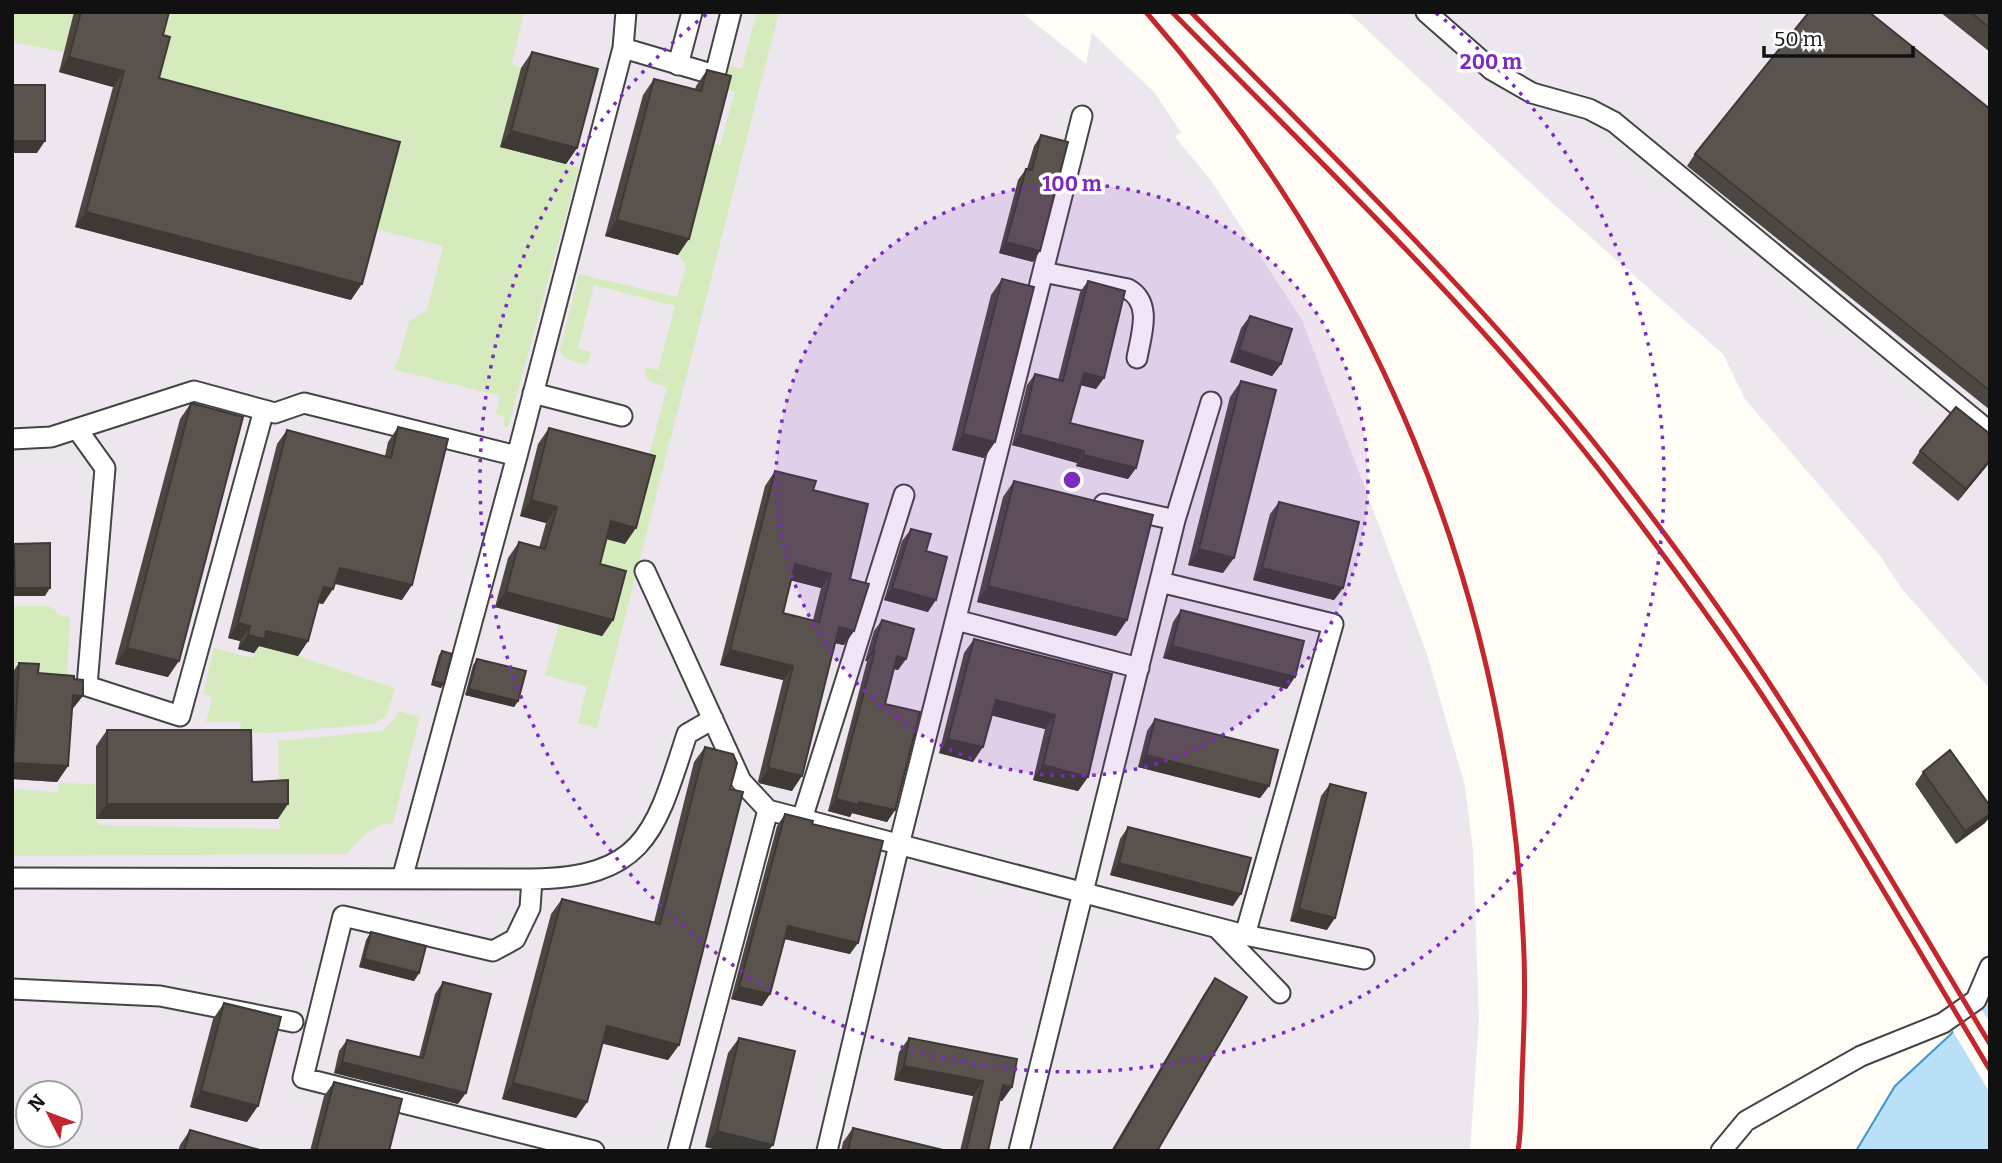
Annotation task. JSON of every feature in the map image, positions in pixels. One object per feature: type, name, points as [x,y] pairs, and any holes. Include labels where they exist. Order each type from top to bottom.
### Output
[{"type":"lane","points":[[402,879],[517,456],[623,48],[626,12]]},
{"type":"lane","points":[[678,65],[692,12]]},
{"type":"lane","points":[[623,48],[715,75],[732,12]]},
{"type":"lane","points":[[1426,12],[1492,70],[1532,93],[1589,109],[1614,122],[1990,432]]},
{"type":"lane","points":[[827,1151],[899,845],[956,620],[999,480],[1044,272],[1082,116]]},
{"type":"lane","points":[[1044,272],[1128,289],[1135,293],[1141,302],[1144,316],[1137,358]]},
{"type":"lane","points":[[12,439],[51,437],[194,391],[275,413],[304,403],[517,456]]},
{"type":"lane","points":[[533,393],[622,416]]},
{"type":"lane","points":[[1019,1151],[1175,520],[1211,402]]},
{"type":"lane","points":[[77,429],[105,468],[87,686],[180,716],[264,410]]},
{"type":"lane","points":[[802,819],[904,495]]},
{"type":"lane","points":[[1083,499],[1175,520]]},
{"type":"lane","points":[[645,571],[741,781],[768,810],[1216,928],[1364,959]]},
{"type":"lane","points":[[1160,582],[1333,624],[1245,935]]},
{"type":"lane","points":[[956,620],[1139,668]]},
{"type":"lane","points":[[12,878],[532,879],[596,873],[631,854],[646,838],[659,816],[687,734],[713,719]]},
{"type":"lane","points":[[678,1151],[768,810]]},
{"type":"lane","points":[[532,879],[530,908],[514,939],[493,951],[343,916],[303,1078],[594,1151]]},
{"type":"lane","points":[[1216,928],[1280,993]]},
{"type":"lane","points":[[1721,1151],[1746,1121],[1861,1056],[1943,1023],[1976,1000],[1990,967]]},
{"type":"lane","points":[[12,989],[160,996],[293,1022]]},
{"type":"shaded area","points":[[12,12],[1021,12],[1086,64],[1092,33],[1154,92],[1181,132],[1175,137],[1210,179],[1302,320],[1426,651],[1465,786],[1473,850],[1479,1018],[1470,1151],[12,1151]]},
{"type":"shaded area","points":[[1348,12],[1990,12],[1990,689],[1902,589],[1881,557],[1745,399],[1723,354],[1552,203]]},
{"type":"green space","points":[[12,12],[74,12],[64,52],[12,42]]},
{"type":"green space","points":[[115,12],[524,12],[512,64],[521,68],[500,147],[579,167],[508,428],[503,426],[505,417],[496,414],[500,396],[393,369],[398,361],[409,321],[427,310],[443,246],[370,228],[148,93]]},
{"type":"green space","points":[[757,12],[779,12],[597,728],[578,723],[587,687],[545,675],[559,625],[601,635],[589,580],[600,537],[625,543],[667,388],[648,379],[645,367],[658,370],[675,306],[594,285],[578,348],[591,352],[587,365],[564,358],[560,351],[579,274],[677,297],[686,265],[678,255],[708,142],[720,145],[735,92],[723,88],[729,66],[742,68]]},
{"type":"green space","points":[[12,606],[49,606],[61,616],[70,617],[67,676],[12,673]]},
{"type":"green space","points":[[256,645],[395,688],[387,715],[374,724],[273,733],[240,732],[241,722],[206,722],[212,697],[203,694],[214,648],[253,658]]},
{"type":"green space","points":[[399,711],[420,717],[393,823],[379,826],[367,833],[347,854],[12,856],[12,789],[58,792],[59,783],[95,784],[96,819],[99,825],[280,829],[278,741],[381,731]]},
{"type":"water","points":[[1990,988],[1990,1151],[1856,1151],[1895,1086],[1950,1035]]},
{"type":"pier","points":[[1975,999],[1990,1023],[1990,1093],[1951,1028]]},
{"type":"building","points":[[81,12],[169,12],[163,35],[170,37],[159,78],[400,142],[362,284],[86,212],[124,71],[69,57]]},
{"type":"building","points":[[1809,12],[1869,12],[1990,109],[1990,391],[1695,154]]},
{"type":"building","points":[[1970,12],[1990,12],[1990,28]]},
{"type":"building","points":[[532,52],[598,69],[577,148],[511,131]]},
{"type":"building","points":[[707,70],[731,76],[689,239],[617,220],[654,79],[701,91]]},
{"type":"building","points":[[12,85],[45,85],[45,141],[12,141]]},
{"type":"building","points":[[1041,135],[1068,142],[1040,251],[1006,242],[1026,169],[1032,170]]},
{"type":"building","points":[[1002,279],[1034,287],[995,442],[963,434]]},
{"type":"building","points":[[1088,281],[1125,291],[1104,378],[1084,373],[1070,423],[1143,441],[1136,468],[1084,455],[1084,451],[1020,434],[1035,374],[1063,381]]},
{"type":"building","points":[[1250,316],[1292,329],[1281,364],[1239,350]]},
{"type":"building","points":[[1241,381],[1276,390],[1234,558],[1199,549]]},
{"type":"building","points":[[191,403],[243,417],[179,661],[127,648]]},
{"type":"building","points":[[1956,407],[1990,434],[1990,460],[1966,489],[1920,451]]},
{"type":"building","points":[[398,427],[448,439],[412,585],[340,568],[333,589],[324,587],[308,641],[266,631],[265,639],[248,635],[250,626],[238,623],[287,430],[391,458]]},
{"type":"building","points":[[549,428],[655,456],[636,528],[611,521],[600,564],[626,571],[613,620],[506,592],[519,542],[545,549],[557,507],[531,500]]},
{"type":"building","points":[[775,471],[816,481],[813,490],[868,504],[850,579],[869,584],[854,631],[839,627],[802,776],[768,766],[793,666],[730,650]],"holes":[[[795,564],[831,574],[819,622],[783,613]]]},
{"type":"building","points":[[1014,481],[1153,515],[1127,620],[988,586]]},
{"type":"building","points":[[1279,502],[1359,522],[1343,588],[1262,568]]},
{"type":"building","points":[[911,529],[931,534],[926,551],[947,557],[936,600],[892,588]]},
{"type":"building","points":[[50,543],[50,588],[15,588],[14,544]]},
{"type":"building","points":[[1181,610],[1304,641],[1295,677],[1172,646]]},
{"type":"building","points":[[882,620],[914,629],[906,659],[897,656],[885,704],[920,712],[895,810],[836,799]]},
{"type":"building","points":[[974,639],[1112,674],[1088,777],[1043,765],[1055,715],[996,700],[983,747],[948,739]]},
{"type":"building","points":[[442,651],[452,654],[444,684],[433,681]]},
{"type":"building","points":[[477,659],[526,671],[518,701],[469,689]]},
{"type":"building","points":[[19,663],[39,664],[38,673],[74,676],[74,679],[83,680],[83,696],[73,695],[68,766],[13,763]]},
{"type":"building","points":[[1155,719],[1278,750],[1269,786],[1146,755]]},
{"type":"building","points":[[107,730],[251,730],[252,782],[288,780],[288,804],[107,804]]},
{"type":"building","points":[[705,747],[733,754],[737,763],[730,789],[743,792],[679,1045],[607,1026],[587,1102],[513,1083],[562,899],[660,924]]},
{"type":"building","points":[[1950,750],[1990,806],[1990,814],[1965,831],[1923,772]]},
{"type":"building","points":[[1330,784],[1366,793],[1335,918],[1299,909]]},
{"type":"building","points":[[785,814],[813,821],[812,824],[883,841],[858,943],[788,926],[770,994],[739,987]]},
{"type":"building","points":[[1128,827],[1251,858],[1241,894],[1119,863]]},
{"type":"building","points":[[371,932],[426,946],[419,973],[364,959]]},
{"type":"building","points":[[1215,978],[1247,997],[1157,1151],[1113,1151]]},
{"type":"building","points":[[443,982],[491,994],[466,1093],[342,1062],[347,1040],[423,1058]]},
{"type":"building","points":[[224,1003],[281,1017],[258,1106],[201,1091]]},
{"type":"building","points":[[739,1038],[795,1051],[773,1145],[717,1131]]},
{"type":"building","points":[[909,1038],[1017,1059],[1012,1087],[1003,1085],[988,1151],[966,1151],[983,1081],[904,1066]]},
{"type":"building","points":[[334,1082],[402,1099],[389,1151],[316,1151]]},
{"type":"building","points":[[853,1128],[947,1151],[848,1151]]},
{"type":"building","points":[[190,1130],[263,1151],[184,1151]]},
{"type":"railway","points":[[1146,12],[1227,112],[1299,217],[1361,327],[1414,441],[1457,559],[1489,680],[1512,805],[1524,970],[1518,1151]]},
{"type":"railway","points":[[1172,12],[1393,235],[1500,351],[1600,471],[1723,638],[1792,741],[1990,1070]]},
{"type":"railway","points":[[1191,12],[1461,289],[1612,465],[1707,592],[1774,690],[1845,802],[1990,1044]]}]
